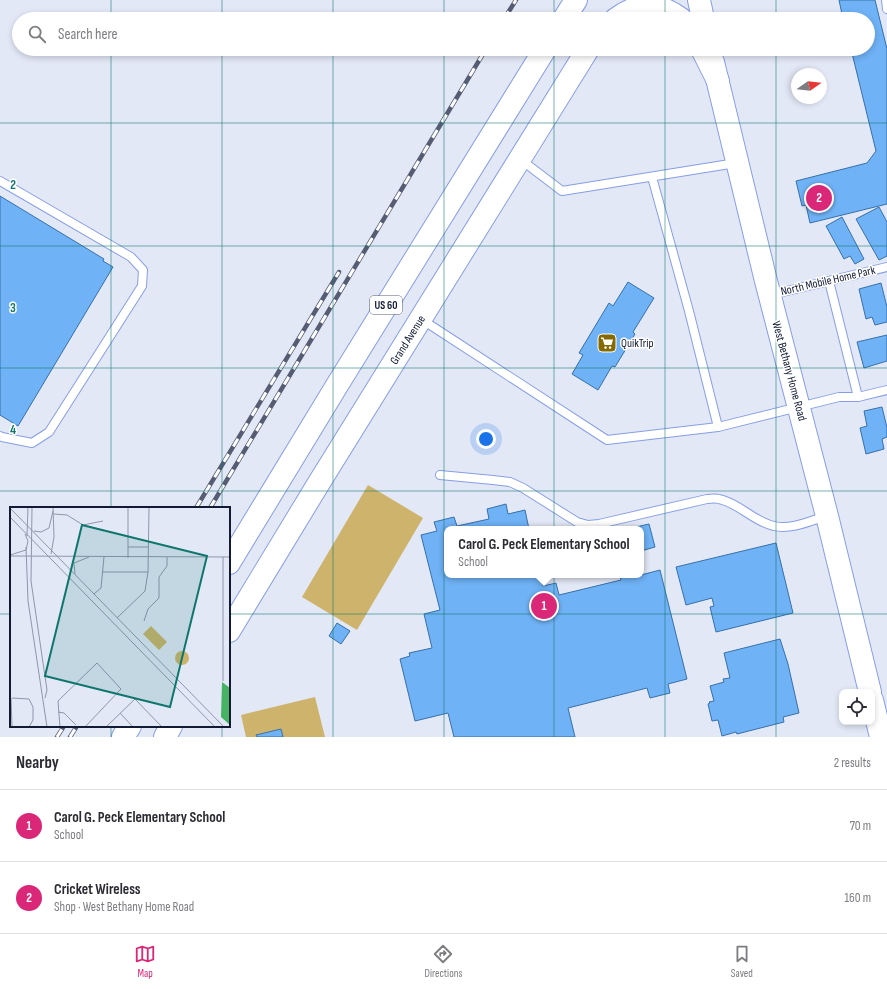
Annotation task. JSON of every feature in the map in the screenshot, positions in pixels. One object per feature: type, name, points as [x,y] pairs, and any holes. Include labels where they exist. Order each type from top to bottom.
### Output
[{"type":"main road","points":[[568,12],[576,0]]},
{"type":"main road","points":[[610,12],[618,0]]},
{"type":"main road","points":[[699,0],[702,12]]},
{"type":"main road","points":[[626,12],[634,9],[652,7],[662,8],[669,12]]},
{"type":"main road","name":"US 60","points":[[230,561],[344,373],[541,56]]},
{"type":"main road","name":"Grand Avenue","points":[[230,629],[317,486],[584,56]]},
{"type":"main road","points":[[706,56],[718,81]]},
{"type":"main road","name":"West Bethany Home Road","points":[[712,56],[769,296],[827,516],[869,689]]},
{"type":"main road","points":[[875,712],[881,737]]},
{"type":"main road","points":[[123,737],[129,727]]},
{"type":"main road","points":[[165,737],[170,727]]},
{"type":"lane","points":[[886,0],[887,9]]},
{"type":"lane","points":[[520,159],[562,191],[737,163]]},
{"type":"lane","points":[[652,177],[689,312],[718,427]]},
{"type":"lane","points":[[0,181],[131,257],[143,270],[142,286],[49,432],[32,443],[0,436]]},
{"type":"lane","name":"North Mobile Home Park","points":[[769,296],[887,267]]},
{"type":"lane","points":[[829,281],[858,397]]},
{"type":"lane","points":[[421,318],[607,440],[718,427],[839,397],[858,397],[887,390]]},
{"type":"lane","points":[[440,475],[510,482],[523,488],[577,522],[588,526],[706,499],[718,498],[729,502],[759,520],[775,526],[790,527],[827,516]]},
{"type":"shaded area","points":[[368,485],[423,518],[357,630],[302,597]]},
{"type":"shaded area","points":[[315,697],[325,737],[246,737],[241,715]]},
{"type":"building","points":[[839,0],[875,0],[887,49],[887,204],[810,223],[806,205],[802,206],[796,181],[867,163],[876,151],[853,56],[875,56],[875,12],[842,12]]},
{"type":"building","points":[[0,196],[104,259],[103,261],[113,267],[18,426],[0,415]]},
{"type":"building","points":[[879,207],[887,222],[887,256],[879,260],[856,219]]},
{"type":"building","points":[[842,217],[864,259],[855,264],[850,256],[844,259],[826,226]]},
{"type":"building","name":"QuikTrip","points":[[628,282],[654,298],[633,332],[635,334],[615,367],[612,366],[598,390],[572,374],[583,355],[579,353],[609,303],[613,306]]},
{"type":"building","points":[[881,283],[887,307],[887,322],[875,325],[872,317],[866,319],[859,289]]},
{"type":"building","points":[[887,335],[887,361],[864,368],[857,342]]},
{"type":"building","points":[[882,407],[887,428],[887,437],[882,439],[884,449],[866,454],[860,428],[867,426],[864,411]]},
{"type":"building","points":[[506,504],[508,514],[525,510],[528,526],[457,526],[489,519],[487,509]]},
{"type":"building","points":[[454,517],[457,526],[444,526],[444,578],[542,578],[543,586],[556,583],[559,595],[621,580],[621,578],[644,578],[644,574],[660,570],[687,679],[668,684],[670,693],[650,698],[647,688],[568,708],[575,737],[454,737],[448,713],[415,721],[400,659],[410,656],[409,653],[432,648],[424,614],[440,610],[421,535],[437,531],[434,522]]},
{"type":"building","points":[[649,524],[655,547],[644,550],[644,526],[640,526]]},
{"type":"building","points":[[776,543],[793,613],[716,632],[710,607],[714,606],[712,598],[686,605],[676,567]]},
{"type":"building","points":[[337,623],[350,631],[341,644],[329,636]]},
{"type":"building","points":[[780,639],[788,664],[799,713],[783,717],[784,722],[737,734],[736,732],[722,736],[718,720],[712,721],[708,704],[710,703],[709,702],[714,701],[710,686],[724,682],[723,679],[730,678],[724,653]]},
{"type":"building","points":[[281,729],[283,737],[257,737],[256,735]]},
{"type":"railway","points":[[508,12],[516,0]]},
{"type":"railway","points":[[211,507],[482,56]]},
{"type":"railway","points":[[197,507],[339,272]]},
{"type":"railway","points":[[57,737],[63,727]]},
{"type":"railway","points":[[70,737],[76,727]]},
{"type":"place","name":"Cricket Wireless","points":[[819,198]]},
{"type":"place","name":"QuikTrip","points":[[607,343]]},
{"type":"place","name":"Carol G. Peck Elementary School","points":[[544,606]]}]
